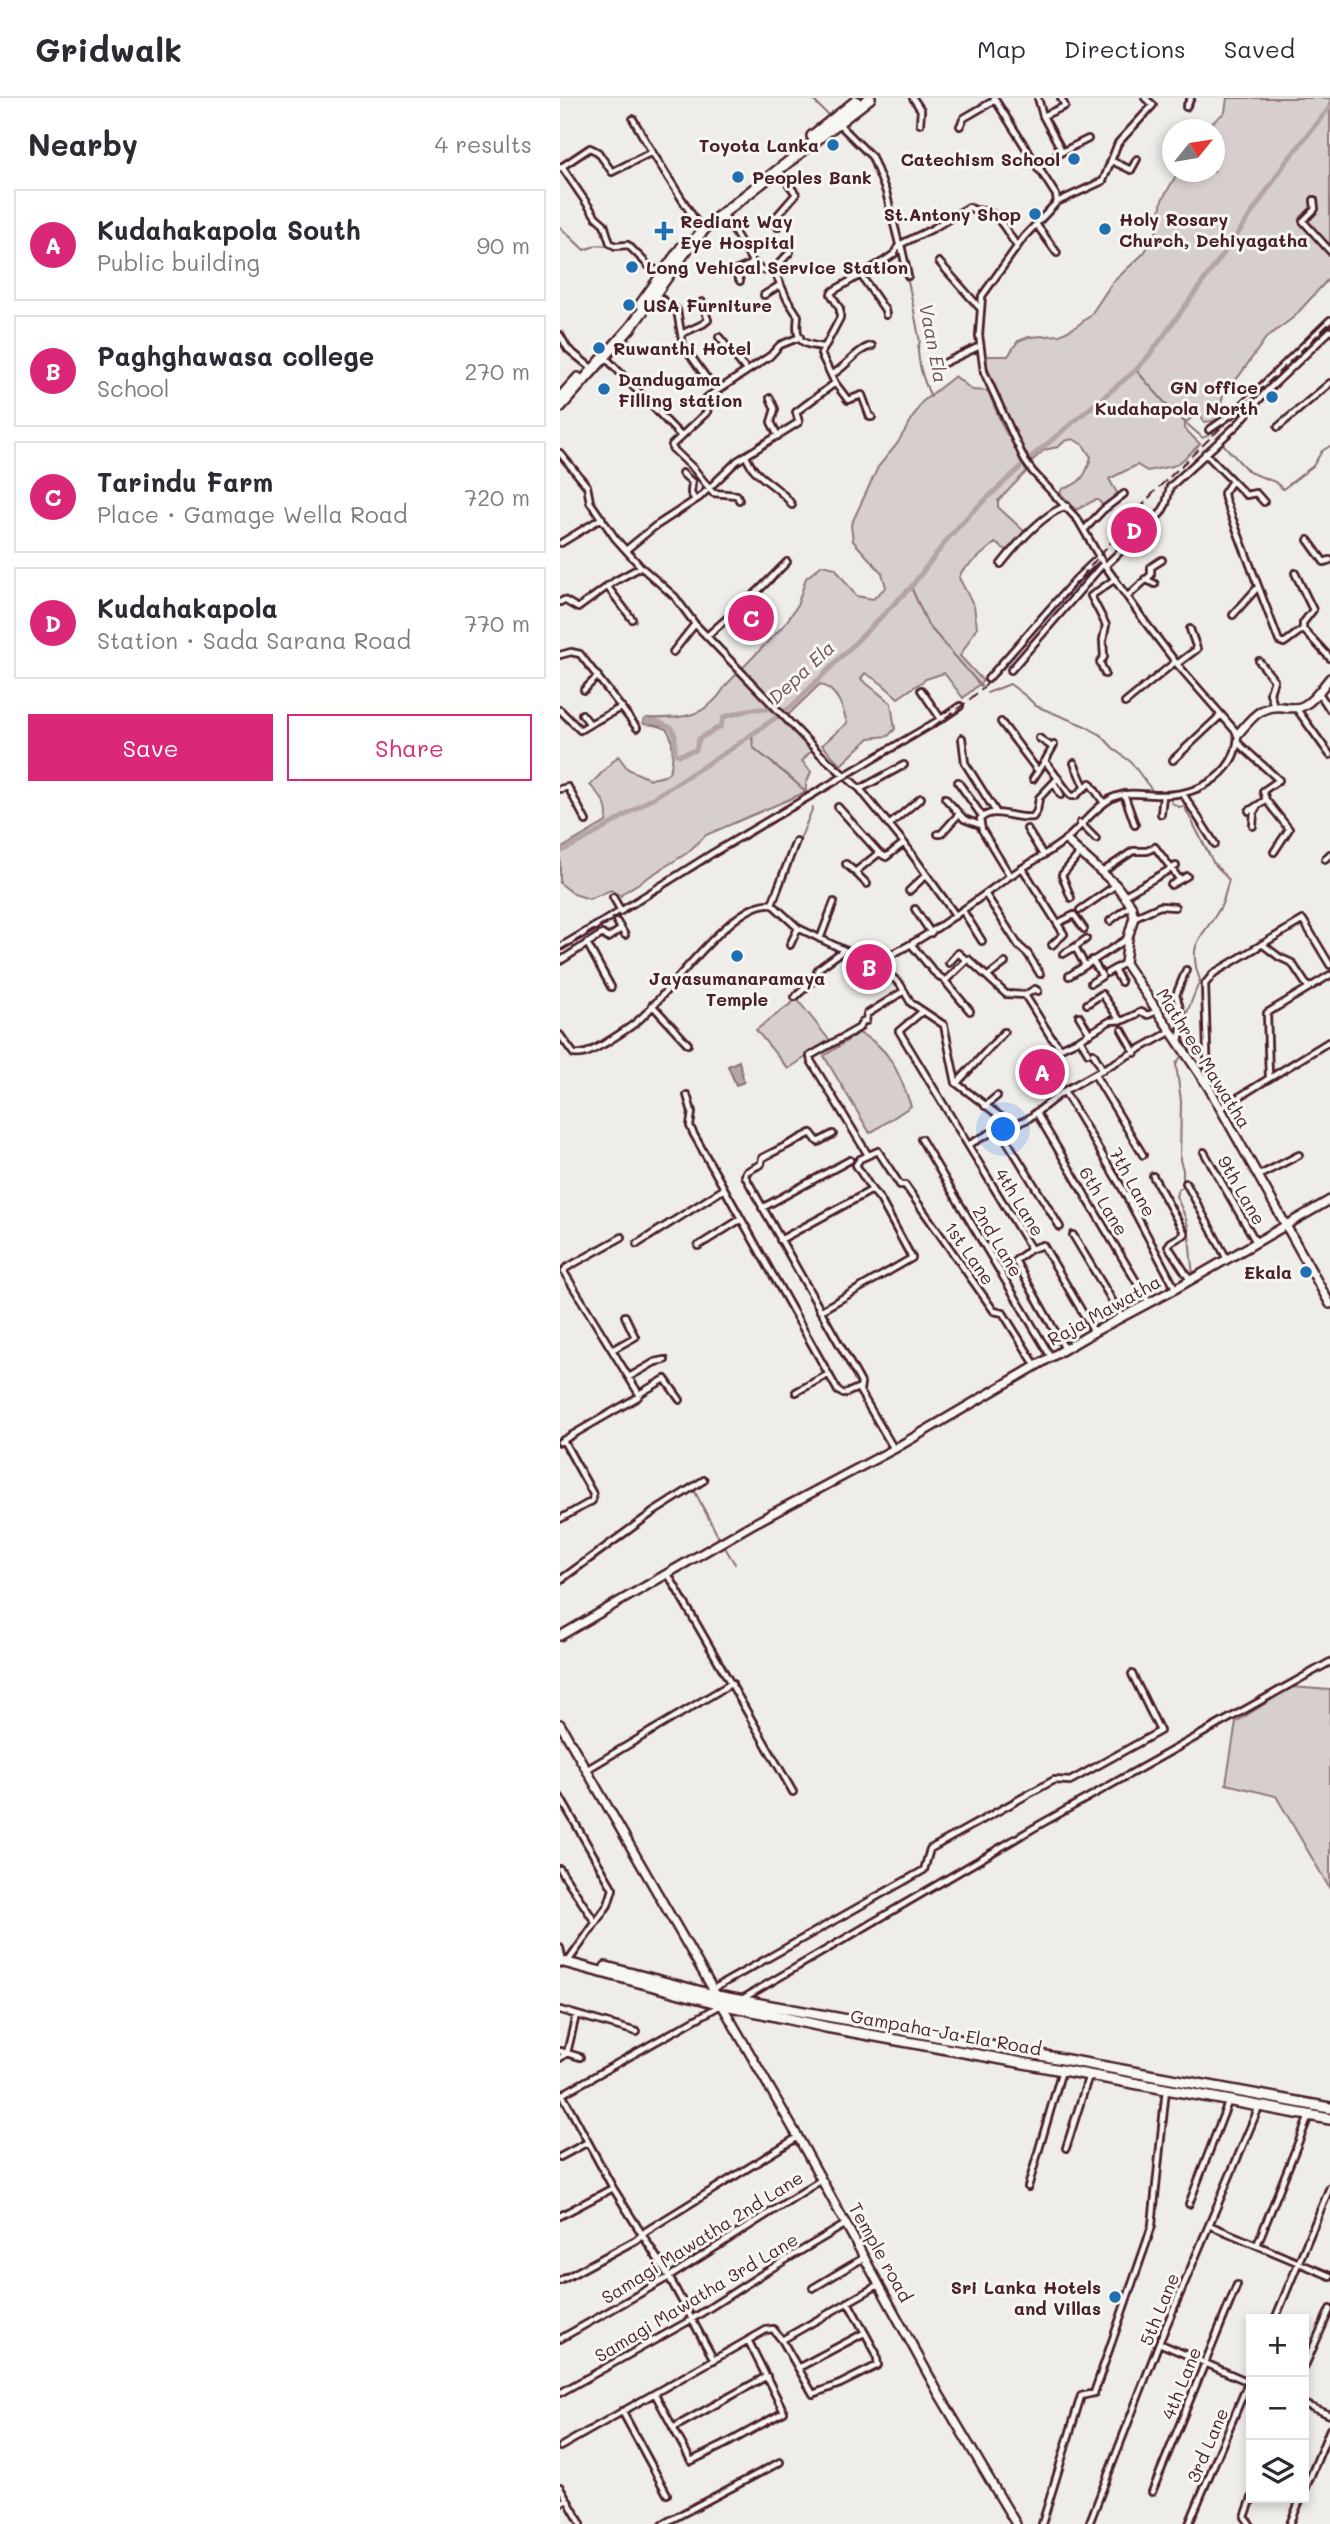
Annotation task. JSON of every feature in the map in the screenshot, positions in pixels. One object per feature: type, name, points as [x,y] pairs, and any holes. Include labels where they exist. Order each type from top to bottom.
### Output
[{"type":"highway","points":[[560,398],[635,313],[699,226],[860,98]]},
{"type":"highway","points":[[560,407],[656,294],[690,245],[723,212],[870,98]]},
{"type":"highway","name":"Gampaha-Ja Ela Road","points":[[563,1957],[826,2026],[1330,2119]]},
{"type":"highway","name":"Gampaha-Ja Ela Road","points":[[717,1997],[1330,2108]]},
{"type":"street","points":[[913,98],[921,110],[920,124]]},
{"type":"street","points":[[1038,98],[1043,116],[1062,151]]},
{"type":"street","points":[[1043,116],[1065,106],[1061,98]]},
{"type":"street","points":[[1145,98],[1153,105],[1118,143],[1101,183],[1057,202],[1017,246],[982,296],[979,308],[980,346],[984,372],[1025,461],[1067,506],[1104,565],[1176,663],[1238,734]]},
{"type":"street","points":[[1186,107],[1191,98]]},
{"type":"street","points":[[960,125],[964,118],[995,99],[1056,195],[1057,202]]},
{"type":"street","points":[[633,119],[699,226]]},
{"type":"street","points":[[838,123],[872,157],[886,192],[908,276]]},
{"type":"street","points":[[1038,169],[1062,151],[1088,139]]},
{"type":"street","points":[[652,152],[612,172],[598,152],[590,148],[561,167],[596,217],[604,224],[610,243],[615,246],[628,245],[650,267],[662,274]]},
{"type":"street","points":[[1112,161],[1131,170],[1137,159]]},
{"type":"street","points":[[777,227],[776,217],[796,194],[778,170]]},
{"type":"street","points":[[1314,200],[1315,209],[1303,220],[1330,251]]},
{"type":"street","points":[[872,416],[868,413],[862,395],[848,400],[835,383],[821,354],[841,312],[831,294],[894,254],[900,244],[969,207],[976,212],[993,215],[1017,246]]},
{"type":"street","points":[[723,212],[759,269],[773,270]]},
{"type":"street","points":[[1036,224],[1057,253]]},
{"type":"street","points":[[773,270],[790,252],[789,242]]},
{"type":"street","points":[[939,262],[979,308]]},
{"type":"street","points":[[740,281],[735,271],[754,263]]},
{"type":"street","points":[[773,270],[798,316],[796,329],[800,337],[812,347],[824,347]]},
{"type":"street","points":[[860,274],[886,315]]},
{"type":"street","points":[[764,295],[780,285]]},
{"type":"street","points":[[656,294],[677,310],[687,351],[708,380]]},
{"type":"street","points":[[681,334],[708,320],[702,302]]},
{"type":"street","points":[[1209,430],[1235,412],[1330,320]]},
{"type":"street","points":[[1011,670],[1104,565],[1161,513],[1170,486],[1237,425],[1266,392],[1330,331]]},
{"type":"street","points":[[560,335],[568,349],[589,366]]},
{"type":"street","points":[[719,337],[747,371]]},
{"type":"street","points":[[739,500],[737,495],[717,494],[708,488],[694,469],[672,448],[680,435],[707,412],[705,399],[770,356],[780,345],[800,337]]},
{"type":"street","points":[[831,376],[861,350],[872,346]]},
{"type":"street","points":[[940,365],[980,346]]},
{"type":"street","points":[[605,357],[680,435]]},
{"type":"street","points":[[626,550],[654,527],[695,500],[734,464],[799,422],[796,412],[835,383]]},
{"type":"street","points":[[1278,427],[1330,383]]},
{"type":"street","points":[[770,398],[775,409],[771,422],[778,436]]},
{"type":"street","points":[[560,453],[587,486],[590,502],[615,538],[670,592],[695,624],[781,713],[860,789],[904,843],[956,916]]},
{"type":"street","points":[[1205,453],[1246,495],[1256,493],[1264,502]]},
{"type":"street","points":[[746,456],[754,471],[783,493],[792,505]]},
{"type":"street","points":[[682,473],[692,482],[691,493],[695,500]]},
{"type":"street","points":[[1232,481],[1224,493],[1225,499],[1279,640],[1284,643],[1303,629]]},
{"type":"street","points":[[1084,530],[1103,510],[1125,494]]},
{"type":"street","points":[[1001,564],[1038,524],[1067,506]]},
{"type":"street","points":[[561,543],[602,518]]},
{"type":"street","points":[[1308,540],[1324,562],[1330,560]]},
{"type":"street","points":[[988,680],[1076,579],[1099,557]]},
{"type":"street","points":[[1128,597],[1150,575],[1151,567],[1162,560]]},
{"type":"street","points":[[707,636],[787,562]]},
{"type":"street","points":[[560,602],[564,600],[578,608],[607,586],[642,567]]},
{"type":"street","points":[[1295,573],[1313,610],[1303,623],[1303,629],[1330,658]]},
{"type":"street","points":[[1105,674],[1100,662],[1104,657],[1106,625],[1091,596],[1115,579]]},
{"type":"street","points":[[1144,579],[1155,584]]},
{"type":"street","points":[[607,586],[632,618]]},
{"type":"street","points":[[1233,615],[1259,586]]},
{"type":"street","points":[[673,652],[695,624]]},
{"type":"street","points":[[1125,703],[1197,649],[1190,629]]},
{"type":"street","points":[[560,655],[571,652],[580,654],[637,729]]},
{"type":"street","points":[[1259,661],[1274,680],[1270,693],[1274,706]]},
{"type":"street","points":[[583,690],[598,676]]},
{"type":"street","points":[[875,962],[931,933],[956,916],[1066,839],[1104,803],[1124,794],[1183,794],[1222,774],[1236,754],[1238,734],[1257,711],[1274,706],[1303,706],[1330,678]]},
{"type":"street","points":[[921,690],[941,719]]},
{"type":"street","points":[[1319,692],[1330,710]]},
{"type":"street","points":[[560,710],[580,730],[622,706]]},
{"type":"street","points":[[560,947],[960,706]]},
{"type":"street","points":[[1295,708],[1330,755]]},
{"type":"street","points":[[582,714],[590,724]]},
{"type":"street","points":[[1173,760],[1222,715]]},
{"type":"street","points":[[1001,722],[1038,771]]},
{"type":"street","points":[[962,738],[965,763],[996,812],[1009,817],[1033,817],[1039,798],[1058,778]]},
{"type":"street","points":[[1032,779],[1053,746],[1039,738]]},
{"type":"street","points":[[1238,744],[1279,780],[1263,791],[1266,800],[1289,829],[1274,852]]},
{"type":"street","points":[[1045,761],[1072,797],[1084,786],[1092,783],[1104,803]]},
{"type":"street","points":[[1074,763],[1084,786]]},
{"type":"street","points":[[860,789],[904,765]]},
{"type":"street","points":[[958,782],[982,816]]},
{"type":"street","points":[[1054,783],[1061,795]]},
{"type":"street","points":[[560,789],[568,787],[586,821]]},
{"type":"street","points":[[1124,794],[1135,825]]},
{"type":"street","points":[[1183,794],[1215,844]]},
{"type":"street","points":[[1161,814],[1163,796]]},
{"type":"street","points":[[889,825],[921,798]]},
{"type":"street","points":[[945,798],[959,814],[971,823],[980,825]]},
{"type":"street","points":[[1249,811],[1266,800]]},
{"type":"street","points":[[1253,826],[1254,812],[1258,805]]},
{"type":"street","points":[[838,807],[879,853],[886,857],[904,843]]},
{"type":"street","points":[[982,816],[996,812]]},
{"type":"street","points":[[938,834],[959,814]]},
{"type":"street","points":[[982,816],[980,825],[1010,876]]},
{"type":"street","points":[[1080,823],[1096,839]]},
{"type":"street","points":[[1027,829],[1042,855]]},
{"type":"street","points":[[1066,839],[1116,885],[1132,905],[1134,917],[1125,963],[1107,973]]},
{"type":"street","points":[[772,904],[796,841]]},
{"type":"street","points":[[1102,872],[1133,851],[1155,848],[1174,867],[1180,880]]},
{"type":"street","points":[[855,872],[879,853]]},
{"type":"street","points":[[1071,898],[1062,875],[1080,853]]},
{"type":"street","points":[[1325,859],[1330,854]]},
{"type":"street","points":[[846,864],[867,884]]},
{"type":"street","points":[[1125,895],[1174,867]]},
{"type":"street","points":[[1023,869],[1064,934],[1052,945]]},
{"type":"street","points":[[909,891],[926,875]]},
{"type":"street","points":[[1171,885],[1188,876]]},
{"type":"street","points":[[1080,910],[1116,885]]},
{"type":"street","points":[[986,895],[1040,974]]},
{"type":"street","points":[[614,897],[621,911]]},
{"type":"street","points":[[820,939],[834,902]]},
{"type":"street","points":[[560,1035],[574,1054],[583,1055],[616,1037],[641,1018],[703,948],[758,904],[772,904],[798,928],[875,962],[904,991],[911,1003],[944,1025],[956,1083],[1009,1123],[1016,1124],[1064,1091],[1170,1032]]},
{"type":"street","points":[[1110,921],[1132,905]]},
{"type":"street","points":[[1134,917],[1160,906],[1175,907]]},
{"type":"street","points":[[915,909],[931,933]]},
{"type":"street","points":[[963,911],[982,941]]},
{"type":"street","points":[[1058,923],[1074,915],[1084,929]]},
{"type":"street","points":[[1209,1088],[1205,984],[1214,973],[1305,920],[1330,965]]},
{"type":"street","points":[[617,922],[625,935]]},
{"type":"street","points":[[790,945],[798,928]]},
{"type":"street","points":[[560,961],[602,934],[608,938],[621,929]]},
{"type":"street","points":[[1069,976],[1128,938]]},
{"type":"street","points":[[1063,954],[1086,939]]},
{"type":"street","points":[[587,943],[611,987]]},
{"type":"street","points":[[911,944],[970,1011]]},
{"type":"street","points":[[1262,944],[1292,963],[1308,988]]},
{"type":"street","points":[[1074,947],[1085,965]]},
{"type":"street","points":[[795,997],[815,979],[818,968],[844,950]]},
{"type":"street","points":[[945,981],[967,960],[970,952]]},
{"type":"street","points":[[949,963],[958,953],[1006,994],[1025,995],[1035,989],[1038,991]]},
{"type":"street","points":[[1091,983],[1102,975],[1092,960]]},
{"type":"street","points":[[988,976],[1005,963]]},
{"type":"street","name":"Mathree Mawatha","points":[[1125,963],[1209,1088],[1330,1304]]},
{"type":"street","points":[[1114,969],[1121,982]]},
{"type":"street","points":[[1179,1046],[1183,1019],[1176,995],[1186,970]]},
{"type":"street","points":[[1269,1077],[1267,1013],[1330,975]]},
{"type":"street","points":[[820,1311],[912,1258],[880,1199],[856,1165],[868,1155],[810,1056],[859,1028],[863,1021],[866,1021],[867,1014],[904,991]]},
{"type":"street","points":[[1087,1004],[1102,994],[1119,1020]]},
{"type":"street","points":[[1025,995],[1061,1048],[1080,1040],[1110,1021],[1142,1012],[1148,1015],[1157,1011]]},
{"type":"street","points":[[652,1005],[688,1044]]},
{"type":"street","name":"4th Lane","points":[[923,1011],[899,1031],[1031,1250],[1043,1245],[1094,1332]]},
{"type":"street","points":[[1079,1016],[1090,1034]]},
{"type":"street","points":[[1122,1030],[1135,1053]]},
{"type":"street","points":[[956,1083],[1004,1032]]},
{"type":"street","points":[[1080,1040],[1103,1070]]},
{"type":"street","points":[[1220,1109],[1330,1041]]},
{"type":"street","points":[[1095,1074],[1143,1155]]},
{"type":"street","name":"7th Lane","points":[[1064,1091],[1122,1188],[1175,1289]]},
{"type":"street","points":[[687,1095],[692,1112],[690,1126],[838,1391],[844,1395],[853,1389],[860,1390]]},
{"type":"street","points":[[985,1106],[997,1096]]},
{"type":"street","name":"6th Lane","points":[[1036,1112],[1149,1303]]},
{"type":"street","points":[[968,1145],[1009,1123]]},
{"type":"street","points":[[999,1128],[1060,1227]]},
{"type":"street","points":[[833,1134],[818,1142],[811,1133],[762,1158],[761,1164],[746,1172],[745,1176],[862,1383],[860,1390],[894,1449]]},
{"type":"street","name":"2nd Lane","points":[[921,1139],[1051,1357]]},
{"type":"street","name":"1st Lane","points":[[868,1155],[878,1151],[881,1154],[900,1185],[905,1185],[994,1311],[1003,1313],[1036,1367]]},
{"type":"street","name":"9th Lane","points":[[1204,1152],[1256,1243]]},
{"type":"street","points":[[1258,1176],[1299,1155]]},
{"type":"street","points":[[762,1208],[850,1160]]},
{"type":"street","points":[[1153,1176],[1185,1234],[1168,1246],[1190,1280]]},
{"type":"street","points":[[1186,1183],[1227,1259]]},
{"type":"street","points":[[637,1244],[724,1189]]},
{"type":"street","points":[[780,1240],[872,1190]]},
{"type":"street","name":"Raja Mawatha","points":[[560,1636],[751,1525],[894,1449],[1094,1332],[1330,1200]]},
{"type":"street","points":[[698,1246],[741,1219]]},
{"type":"street","points":[[1073,1235],[1122,1317]]},
{"type":"street","points":[[622,1237],[566,1268],[564,1272],[639,1394]]},
{"type":"street","points":[[1031,1250],[1016,1262],[1065,1349]]},
{"type":"street","points":[[612,1350],[636,1336],[625,1316]]},
{"type":"street","points":[[629,1377],[665,1360]]},
{"type":"street","points":[[796,1392],[829,1374]]},
{"type":"street","points":[[560,1519],[592,1500],[593,1494],[561,1441],[665,1379],[680,1400]]},
{"type":"street","points":[[560,1580],[652,1513],[704,1480]]},
{"type":"street","points":[[668,1574],[793,1792]]},
{"type":"street","points":[[739,2001],[1039,1825],[1330,1662]]},
{"type":"street","points":[[714,2360],[669,2277],[613,2188],[561,2095],[924,1870],[930,1849],[1054,1780],[1070,1782],[1160,1731],[1132,1674]]},
{"type":"street","points":[[586,1770],[732,1683]]},
{"type":"street","name":"Temple road","points":[[560,1724],[866,2256],[939,2394],[1016,2524]]},
{"type":"street","points":[[560,1797],[613,1889],[608,1905],[563,1957]]},
{"type":"street","points":[[560,1869],[595,1922]]},
{"type":"street","points":[[560,2011],[637,2032]]},
{"type":"street","points":[[560,2058],[568,2053],[576,2015]]},
{"type":"street","points":[[560,2051],[580,2057]]},
{"type":"street","points":[[1028,2187],[1062,2069]]},
{"type":"street","points":[[1066,2148],[1089,2074]]},
{"type":"street","points":[[1042,2524],[1081,2396],[1094,2393],[1152,2225],[1166,2089]]},
{"type":"street","points":[[1189,2203],[1229,2100]]},
{"type":"street","name":"5th Lane","points":[[1089,2524],[1159,2343],[1259,2106]]},
{"type":"street","points":[[1257,2245],[1310,2114]]},
{"type":"street","points":[[560,2281],[642,2236],[798,2137]]},
{"type":"street","points":[[560,2157],[588,2142]]},
{"type":"street","name":"Samagi Mawatha 2nd Lane","points":[[560,2339],[669,2277],[822,2179]]},
{"type":"street","points":[[1277,2314],[1330,2186]]},
{"type":"street","points":[[560,2216],[613,2188]]},
{"type":"street","name":"Samagi Mawatha 3rd Lane","points":[[560,2393],[693,2319],[767,2270],[847,2224]]},
{"type":"street","points":[[1209,2225],[1330,2276]]},
{"type":"street","points":[[813,2288],[866,2256]]},
{"type":"street","points":[[782,2340],[880,2284]]},
{"type":"street","name":"4th Lane","points":[[1152,2492],[1237,2285]]},
{"type":"street","points":[[560,2447],[770,2328],[782,2340],[815,2395],[863,2373],[878,2365],[879,2361],[848,2302]]},
{"type":"street","points":[[1309,2357],[1330,2309]]},
{"type":"street","points":[[797,2368],[864,2333]]},
{"type":"street","points":[[654,2394],[691,2460],[785,2412],[748,2340]]},
{"type":"street","points":[[1159,2343],[1246,2378]]},
{"type":"street","points":[[673,2428],[767,2376]]},
{"type":"street","name":"3rd Lane","points":[[1189,2524],[1246,2389]]},
{"type":"street","points":[[1309,2406],[1330,2415]]},
{"type":"street","points":[[622,2411],[667,2494]]},
{"type":"street","points":[[1309,2480],[1330,2429]]},
{"type":"street","points":[[663,2524],[780,2462]]},
{"type":"street","points":[[560,2487],[582,2524]]},
{"type":"street","points":[[560,2503],[567,2499]]},
{"type":"street","points":[[1250,2503],[1245,2517],[1250,2524]]},
{"type":"street","points":[[1290,2524],[1299,2503]]},
{"type":"shaded area","points":[[1227,98],[1330,98],[1330,277],[1294,317],[1266,338],[1224,392],[1221,403],[1224,415],[1204,422],[1201,415],[1197,414],[1185,423],[1185,429],[1200,444],[1184,459],[1173,466],[1147,471],[1137,465],[1109,479],[1121,500],[1106,509],[1095,500],[1076,510],[1060,493],[1062,489],[1074,485],[1082,478],[1091,457],[1083,445],[1073,439],[1058,447],[1044,450],[1031,462],[985,362],[988,356],[1008,356],[1018,341],[1029,337],[1060,335],[1090,316],[1112,283],[1144,253],[1156,234],[1162,200],[1172,182],[1225,182],[1225,119],[1217,119],[1225,112]]},
{"type":"shaded area","points":[[955,376],[972,390],[988,391],[1003,427],[1028,470],[998,501],[998,507],[1025,532],[1008,551],[995,543],[962,571],[959,578],[974,606],[977,627],[960,656],[983,681],[963,698],[944,673],[926,679],[898,698],[865,673],[861,679],[891,703],[895,729],[888,736],[869,738],[841,765],[822,745],[847,723],[835,695],[820,684],[783,720],[812,750],[802,761],[811,772],[806,792],[706,835],[687,853],[621,896],[611,890],[589,899],[574,894],[560,883],[560,849],[606,822],[607,816],[604,802],[590,785],[618,756],[628,769],[649,779],[662,777],[669,772],[672,749],[669,732],[661,727],[644,724],[643,721],[647,718],[682,717],[710,704],[785,624],[797,606],[806,578],[822,565],[835,568],[856,596],[873,599],[886,587],[882,573],[853,541],[851,525],[878,467],[897,444],[922,402]]},
{"type":"shaded area","points":[[797,999],[830,1041],[788,1069],[756,1030]]},
{"type":"shaded area","points":[[859,1033],[887,1054],[911,1106],[870,1133],[824,1056]]},
{"type":"shaded area","points":[[739,1061],[744,1082],[736,1085],[728,1066]]},
{"type":"shaded area","points":[[1291,1687],[1330,1690],[1330,1889],[1276,1796],[1226,1784],[1236,1722]]},
{"type":"waterway","name":"Vaan Ela","points":[[811,98],[831,118]]},
{"type":"waterway","name":"Depa Ela","points":[[1029,459],[1136,370],[1151,353],[1237,235],[1286,162],[1330,107]]},
{"type":"waterway","name":"Vaan Ela","points":[[865,152],[872,162]]},
{"type":"waterway","points":[[560,227],[584,250],[598,245],[613,247]]},
{"type":"waterway","name":"Vaan Ela","points":[[900,253],[904,268]]},
{"type":"waterway","points":[[646,265],[658,274]]},
{"type":"waterway","name":"Vaan Ela","points":[[907,277],[920,341],[920,367],[931,397]]},
{"type":"waterway","points":[[1136,370],[1172,411],[1203,438],[1213,432]]},
{"type":"waterway","points":[[1221,442],[1249,472],[1275,482],[1283,489],[1313,466],[1322,451],[1330,446]]},
{"type":"waterway","name":"Depa Ela","points":[[560,852],[600,831],[731,749],[791,707],[911,587],[972,512],[1023,465]]},
{"type":"waterway","points":[[911,587],[928,625],[981,686]]},
{"type":"waterway","points":[[987,693],[1010,684],[1036,706],[1101,735],[1131,762],[1154,793],[1168,793]]},
{"type":"waterway","points":[[647,721],[672,728],[675,753],[679,755],[696,750],[699,739],[721,726],[724,717],[752,709],[771,709],[777,715]]},
{"type":"waterway","points":[[752,735],[753,747],[807,794]]},
{"type":"waterway","points":[[1170,798],[1172,803],[1179,807],[1184,806],[1213,862],[1229,880],[1224,900],[1196,947],[1196,967],[1200,980],[1186,1015],[1184,1037],[1188,1049]]},
{"type":"waterway","points":[[775,902],[813,807]]},
{"type":"waterway","points":[[1182,1055],[1176,1064],[1181,1101],[1180,1160],[1183,1187],[1178,1190],[1176,1196],[1188,1225],[1193,1274]]},
{"type":"waterway","points":[[560,1586],[666,1507],[694,1490],[719,1538]]},
{"type":"waterway","points":[[724,1546],[735,1564]]},
{"type":"railway","points":[[560,950],[934,726],[967,702],[998,674],[1155,491],[1330,323]]},
{"type":"place","name":"Toyota Lanka","points":[[833,145]]},
{"type":"place","name":"Catechism School","points":[[1074,159]]},
{"type":"place","name":"Peoples Bank","points":[[738,177]]},
{"type":"place","name":"St.Antony Shop","points":[[1035,214]]},
{"type":"place","name":"Holy Rosary Church, Dehiyagatha","points":[[1105,229]]},
{"type":"place","name":"Rediant Way Eye Hospital","points":[[664,231]]},
{"type":"place","name":"Long Vehical Service Station","points":[[632,267]]},
{"type":"place","name":"USA Furniture","points":[[629,305]]},
{"type":"place","name":"Ruwanthi Hotel","points":[[599,348]]},
{"type":"place","name":"Dandugama Filling station","points":[[604,389]]},
{"type":"place","name":"GN office Kudahapola North","points":[[1272,397]]},
{"type":"place","name":"Kudahakapola","points":[[1134,530]]},
{"type":"place","name":"Tarindu Farm","points":[[751,618]]},
{"type":"place","name":"Jayasumanaramaya Temple","points":[[737,956]]},
{"type":"place","name":"Paghghawasa college","points":[[869,967]]},
{"type":"place","name":"Kudahakapola South","points":[[1042,1072]]},
{"type":"place","name":"Ekala","points":[[1306,1272]]},
{"type":"place","name":"Sri Lanka Hotels and Villas","points":[[1115,2297]]}]
